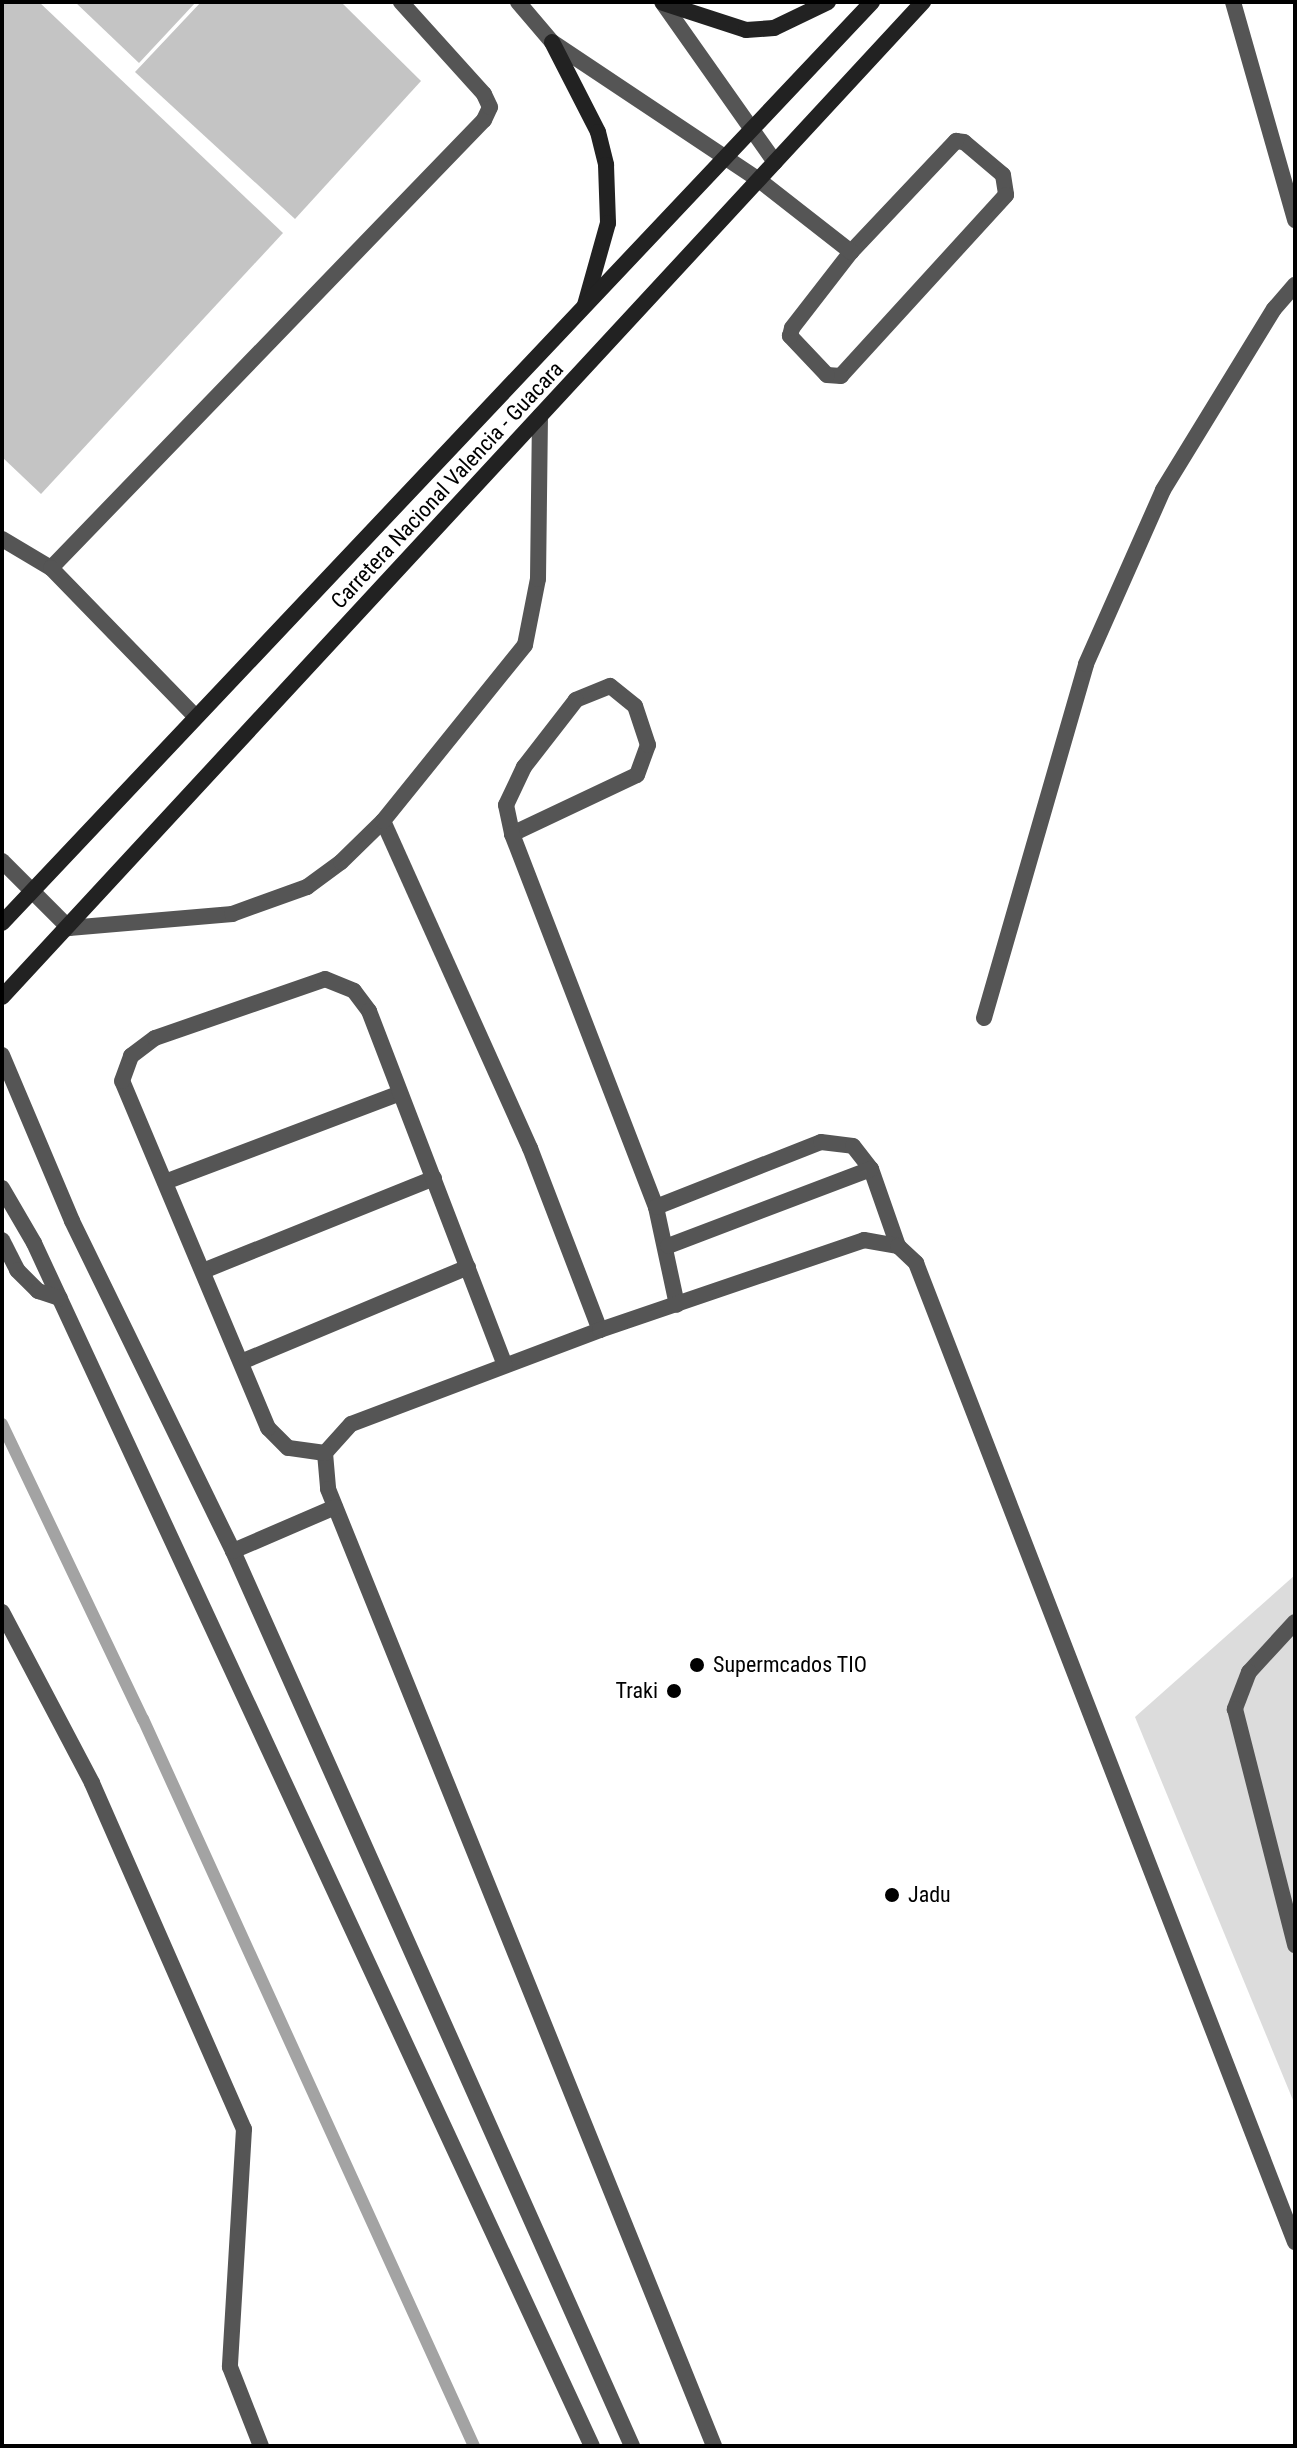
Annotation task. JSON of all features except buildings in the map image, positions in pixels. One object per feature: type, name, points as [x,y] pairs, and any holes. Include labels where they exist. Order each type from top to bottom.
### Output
[{"type":"main road","points":[[663,2],[746,30],[774,28],[828,2]]},
{"type":"main road","name":"Carretera Nacional Valencia - Guacara","points":[[2,923],[194,715],[584,310],[872,2]]},
{"type":"main road","name":"Carretera Nacional Valencia - Guacara","points":[[2,997],[923,2]]},
{"type":"main road","points":[[552,42],[598,132],[606,165],[608,223],[584,310]]},
{"type":"street","points":[[51,568],[484,120],[490,107],[484,94],[401,2]]},
{"type":"street","points":[[518,2],[552,42],[729,156],[851,252]]},
{"type":"street","points":[[663,2],[775,162]]},
{"type":"street","points":[[1233,2],[1295,220]]},
{"type":"street","points":[[956,141],[964,142],[1003,175],[1006,195],[834,379],[790,336],[851,252],[956,141]]},
{"type":"street","points":[[984,1018],[1086,664],[1163,490],[1274,309],[1295,285]]},
{"type":"street","points":[[2,861],[69,928],[232,914],[307,887],[383,821],[525,645],[538,579],[540,416]]},
{"type":"street","points":[[2,539],[51,568],[194,715]]},
{"type":"street","points":[[512,834],[637,775],[648,745],[635,706],[610,686],[576,700],[524,767],[506,805],[512,834],[656,1207],[668,1246],[677,1305]]},
{"type":"street","points":[[383,821],[530,1148],[600,1330]]},
{"type":"street","points":[[325,1453],[288,1448],[268,1428],[122,1081],[131,1056],[155,1038],[325,979],[354,991],[369,1011],[505,1365]]},
{"type":"street","points":[[2,1055],[72,1221],[233,1551],[632,2446]]},
{"type":"street","points":[[165,1182],[400,1093]]},
{"type":"street","points":[[656,1207],[821,1142],[853,1146],[871,1169],[898,1246],[916,1263],[928,1290],[1295,2242]]},
{"type":"street","points":[[668,1246],[871,1169]]},
{"type":"street","points":[[203,1271],[434,1178]]},
{"type":"street","points":[[2,1188],[60,1298],[592,2446]]},
{"type":"street","points":[[2,1240],[17,1270],[38,1291],[60,1298]]},
{"type":"street","points":[[325,1453],[351,1424],[600,1330],[825,1250],[864,1240],[898,1246]]},
{"type":"street","points":[[241,1362],[468,1267]]},
{"type":"street","points":[[325,1453],[335,1507],[714,2446]]},
{"type":"street","points":[[233,1551],[335,1507]]},
{"type":"street","points":[[2,1612],[92,1783],[244,2129],[230,2367],[261,2446]]},
{"type":"street","points":[[1295,1622],[1249,1672],[1235,1709],[1295,1945]]},
{"type":"shaded area","points":[[1295,1575],[1295,2105],[1135,1717]]},
{"type":"waterway","points":[[2,1424],[143,1719],[474,2446]]},
{"type":"place","name":"Supermcados TIO","points":[[697,1665]]},
{"type":"place","name":"Traki","points":[[674,1691]]},
{"type":"place","name":"Jadu","points":[[892,1895]]}]
